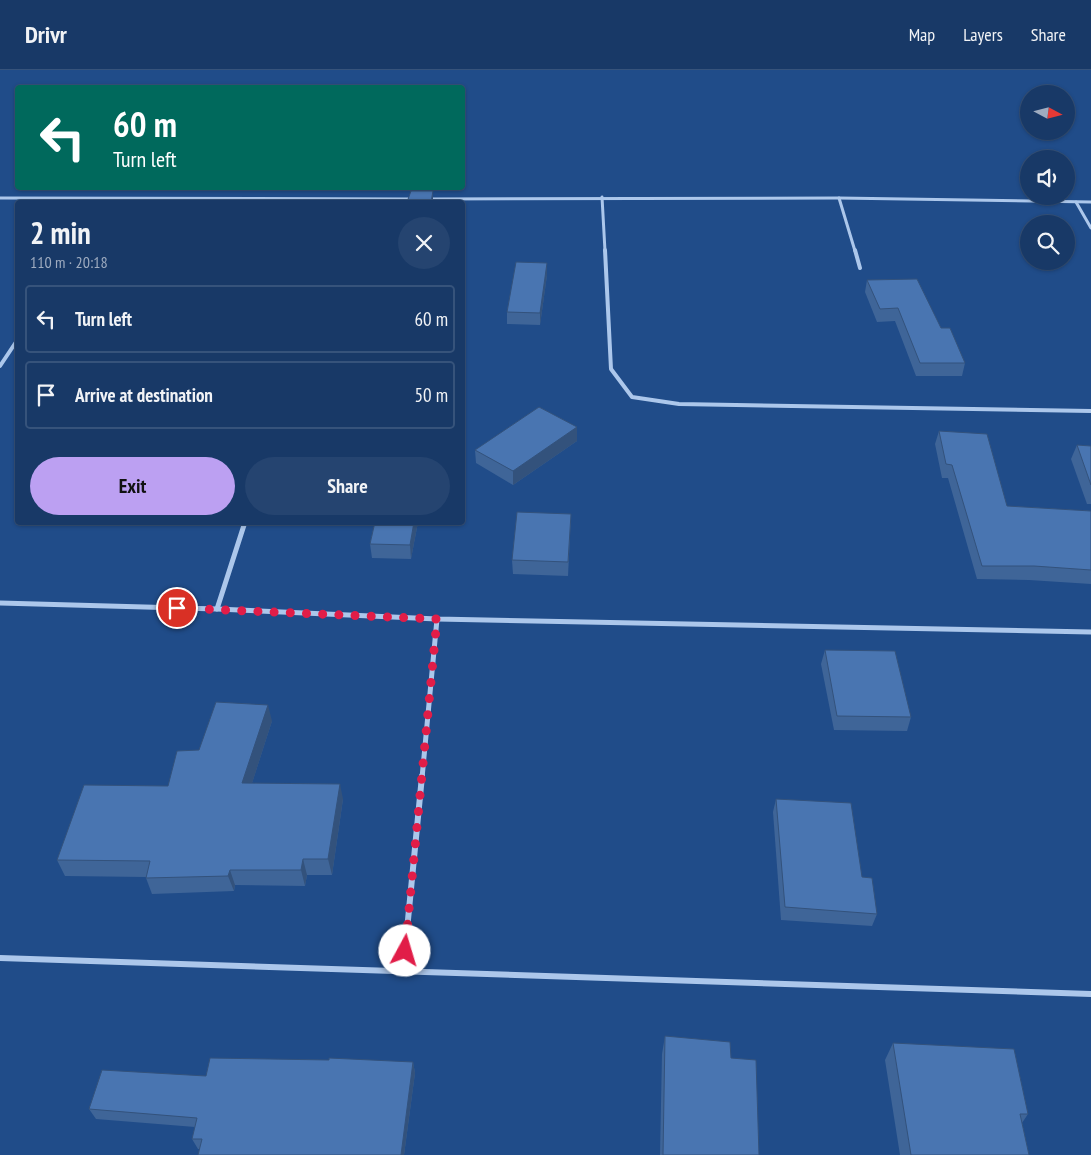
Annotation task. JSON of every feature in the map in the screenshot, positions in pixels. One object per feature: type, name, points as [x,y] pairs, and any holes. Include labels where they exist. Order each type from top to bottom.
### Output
[{"type":"street","points":[[602,197],[611,369],[632,397],[679,404],[1091,412]]},
{"type":"street","points":[[413,200],[602,197],[1091,202]]},
{"type":"street","points":[[0,198],[70,200]]},
{"type":"street","points":[[839,198],[860,268]]},
{"type":"street","points":[[1076,202],[1091,228]]},
{"type":"street","points":[[0,366],[15,344]]},
{"type":"street","points":[[217,609],[244,525]]},
{"type":"street","points":[[0,603],[217,609],[437,619],[1091,632]]},
{"type":"street","points":[[403,971],[437,619]]},
{"type":"street","points":[[0,958],[1091,994]]},
{"type":"building","points":[[411,191],[433,191],[431,200],[408,200]]},
{"type":"building","points":[[516,262],[547,263],[540,313],[507,312]]},
{"type":"building","points":[[917,279],[941,328],[950,328],[965,363],[920,363],[898,308],[880,309],[867,280]]},
{"type":"building","points":[[539,407],[577,427],[513,471],[475,450]]},
{"type":"building","points":[[939,431],[987,434],[1007,506],[1091,511],[1091,570],[1034,566],[982,566],[952,465],[946,464]]},
{"type":"building","points":[[1077,445],[1091,446],[1091,485]]},
{"type":"building","points":[[517,512],[571,514],[568,562],[512,560]]},
{"type":"building","points":[[374,525],[413,525],[410,545],[370,544]]},
{"type":"building","points":[[825,650],[895,651],[911,717],[837,716]]},
{"type":"building","points":[[216,702],[268,705],[242,783],[340,784],[328,859],[303,859],[301,870],[230,870],[228,876],[146,878],[150,861],[57,860],[84,785],[168,786],[177,751],[199,750]]},
{"type":"building","points":[[776,799],[851,803],[862,877],[872,878],[877,914],[785,907]]},
{"type":"building","points":[[665,1036],[730,1042],[731,1058],[756,1060],[759,1155],[663,1155]]},
{"type":"building","points":[[893,1043],[1014,1049],[1028,1114],[1020,1114],[1029,1155],[911,1155]]},
{"type":"building","points":[[210,1058],[329,1060],[329,1058],[413,1062],[401,1155],[198,1155],[202,1139],[192,1139],[197,1118],[89,1109],[102,1070],[206,1076]]},
{"type":"route","points":[[177,608],[437,619],[405,951]]}]
